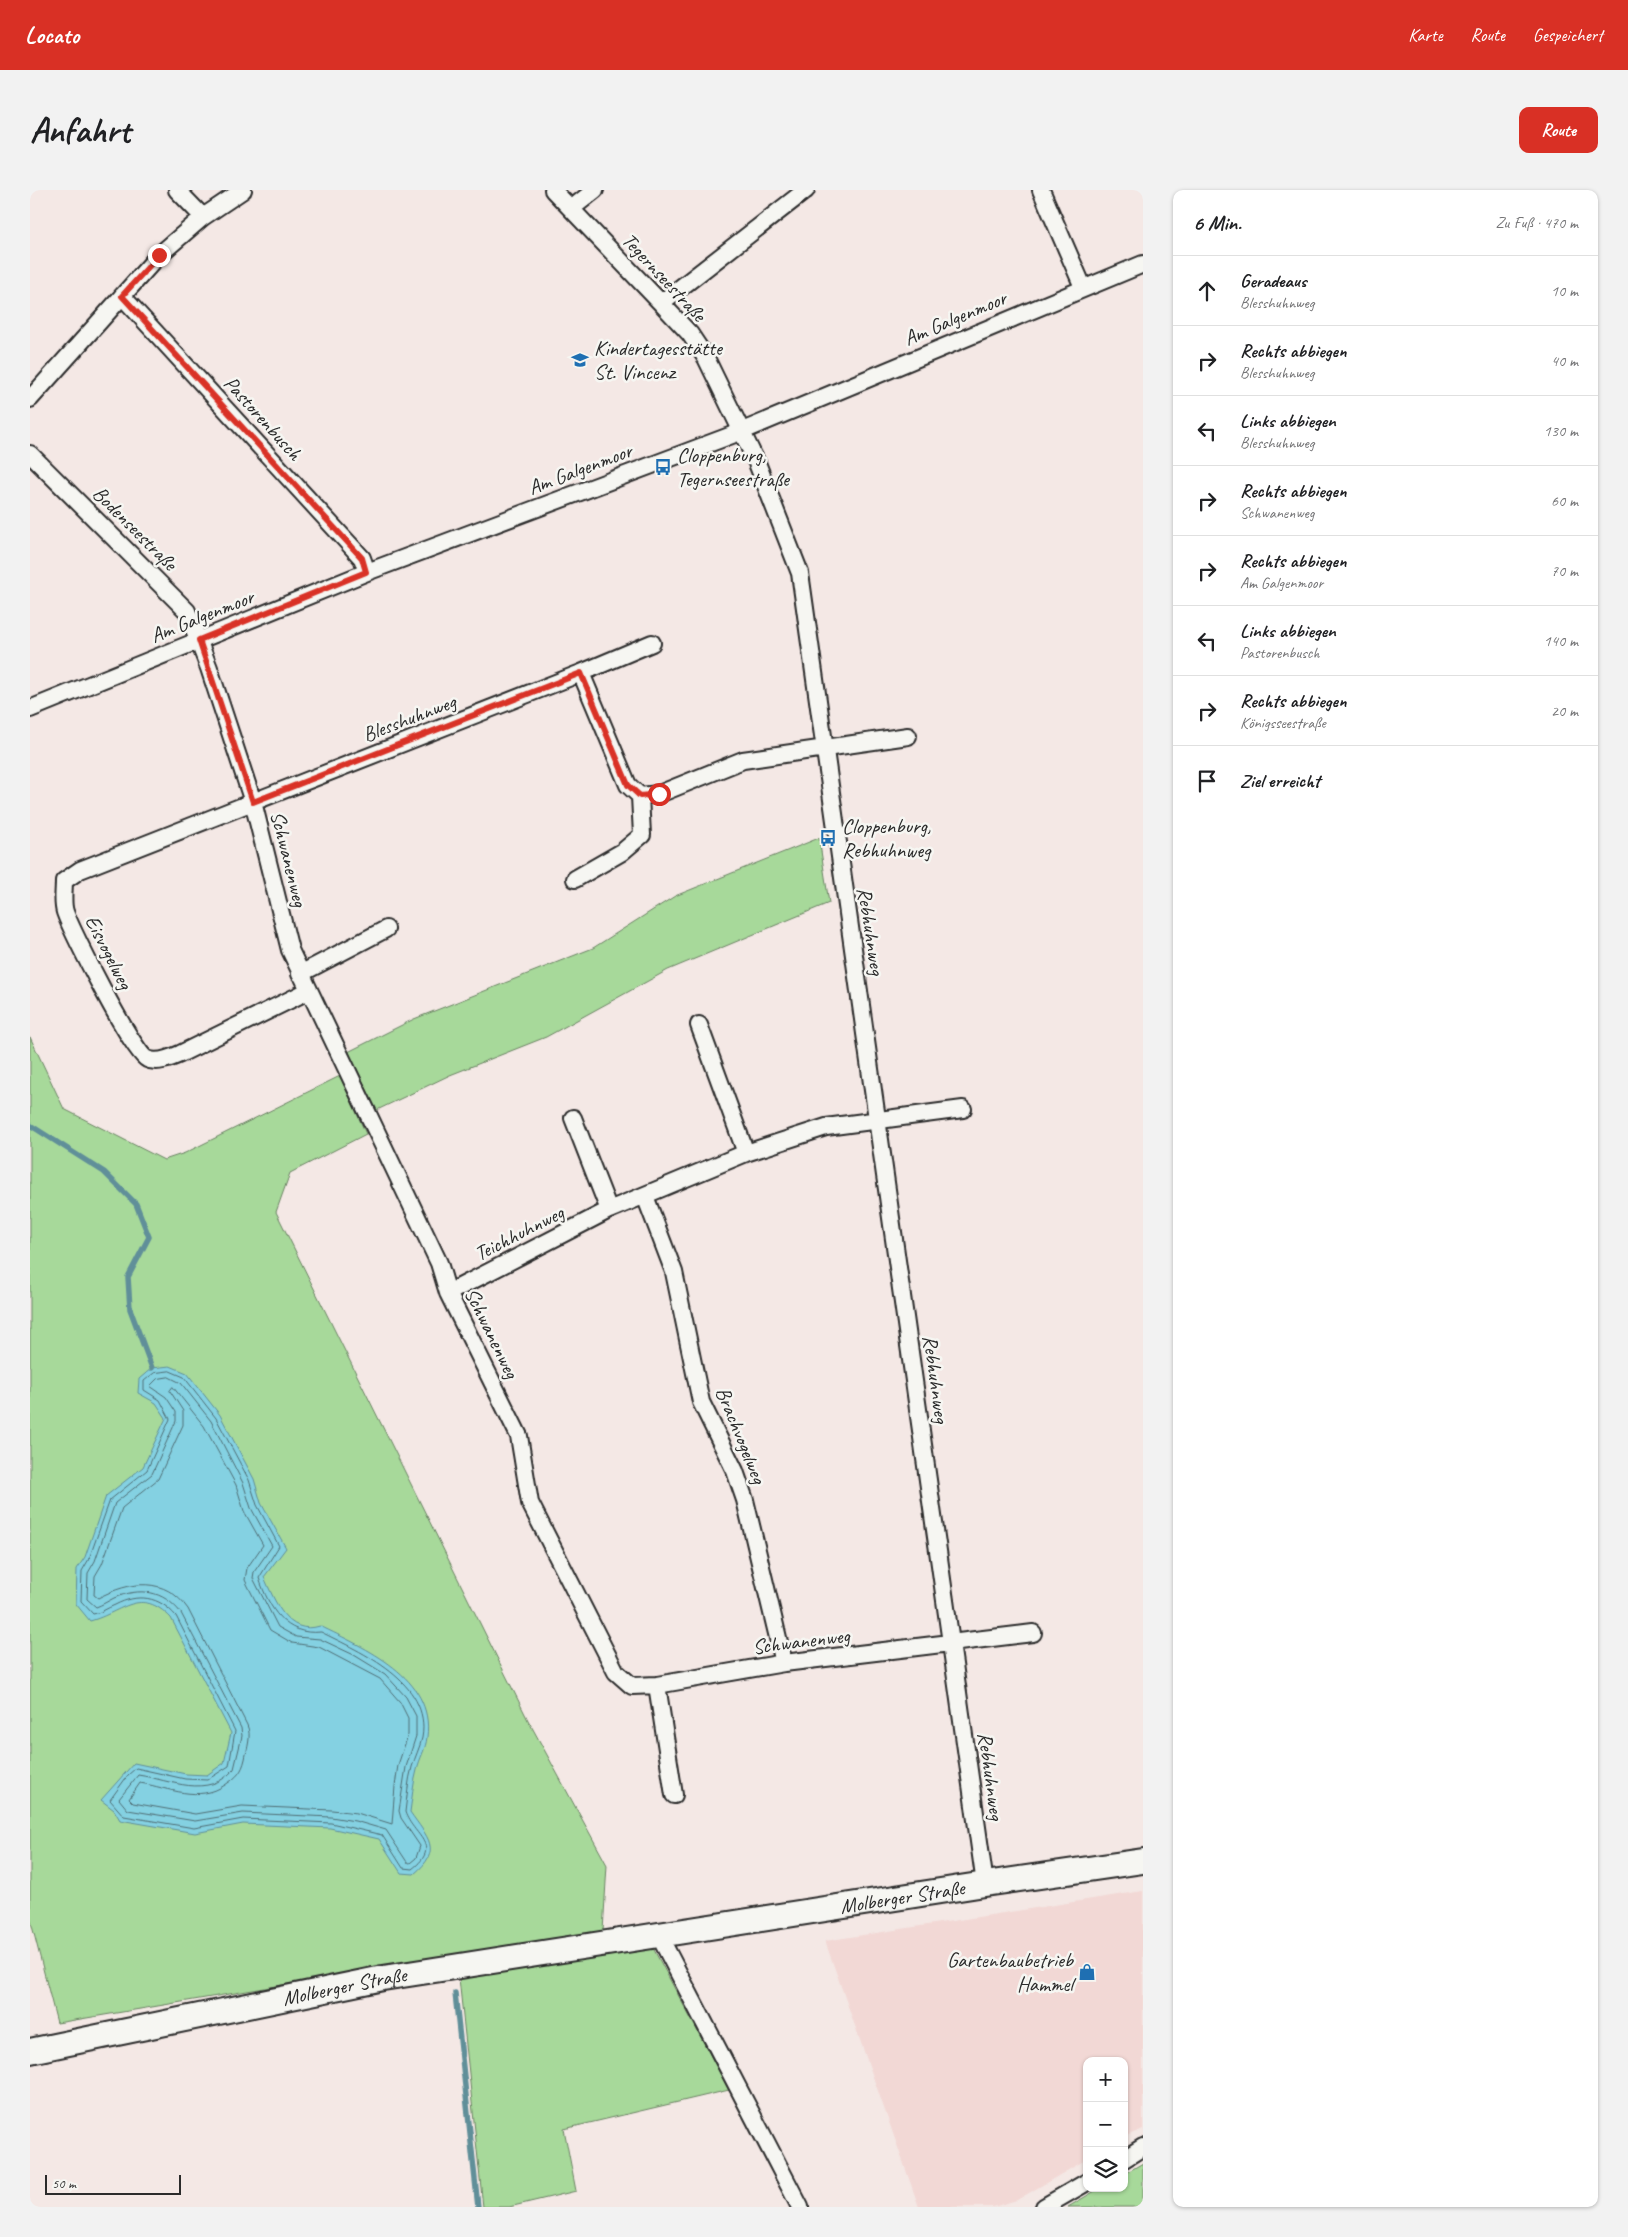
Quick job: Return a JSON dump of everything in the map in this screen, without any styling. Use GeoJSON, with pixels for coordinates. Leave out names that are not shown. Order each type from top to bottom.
{"type":"FeatureCollection","features":[{"type":"Feature","properties":{"kind":"main road","name":"Molberger Straße"},"geometry":{"type":"LineString","coordinates":[[30,2051],[384,1978],[985,1884],[1143,1862]]}},
{"type":"Feature","properties":{"kind":"street"},"geometry":{"type":"LineString","coordinates":[[176,190],[203,217]]}},
{"type":"Feature","properties":{"kind":"street"},"geometry":{"type":"LineString","coordinates":[[30,399],[159,255],[203,217],[243,190]]}},
{"type":"Feature","properties":{"kind":"street","name":"Tegernseestraße"},"geometry":{"type":"LineString","coordinates":[[553,190],[690,334],[706,358],[740,432]]}},
{"type":"Feature","properties":{"kind":"street"},"geometry":{"type":"LineString","coordinates":[[570,208],[595,190]]}},
{"type":"Feature","properties":{"kind":"street"},"geometry":{"type":"LineString","coordinates":[[661,302],[806,190]]}},
{"type":"Feature","properties":{"kind":"street"},"geometry":{"type":"LineString","coordinates":[[1042,190],[1083,287]]}},
{"type":"Feature","properties":{"kind":"street","name":"Am Galgenmoor"},"geometry":{"type":"LineString","coordinates":[[30,709],[366,572],[740,432],[1083,287],[1143,264]]}},
{"type":"Feature","properties":{"kind":"street","name":"Pastorenbusch"},"geometry":{"type":"LineString","coordinates":[[122,296],[362,558],[366,572]]}},
{"type":"Feature","properties":{"kind":"street","name":"Rebhuhnweg"},"geometry":{"type":"LineString","coordinates":[[740,432],[758,463],[800,573],[985,1884]]}},
{"type":"Feature","properties":{"kind":"street","name":"Bodenseestraße"},"geometry":{"type":"LineString","coordinates":[[30,454],[187,610],[199,640]]}},
{"type":"Feature","properties":{"kind":"street","name":"Schwanenweg"},"geometry":{"type":"LineString","coordinates":[[199,640],[253,802],[290,950],[439,1263],[448,1293],[519,1436],[530,1503],[616,1672],[632,1686],[656,1685],[784,1663],[952,1644]]}},
{"type":"Feature","properties":{"kind":"street","name":"Blesshuhnweg"},"geometry":{"type":"LineString","coordinates":[[253,802],[581,673],[652,643]]}},
{"type":"Feature","properties":{"kind":"street"},"geometry":{"type":"LineString","coordinates":[[576,879],[622,852],[642,836],[640,796],[628,785],[581,673]]}},
{"type":"Feature","properties":{"kind":"street"},"geometry":{"type":"LineString","coordinates":[[640,796],[659,794],[744,760],[908,736]]}},
{"type":"Feature","properties":{"kind":"street","name":"Eisvogelweg"},"geometry":{"type":"LineString","coordinates":[[253,802],[80,870],[64,881],[64,910],[117,1015],[138,1052],[147,1060],[164,1060],[180,1054],[308,991]]}},
{"type":"Feature","properties":{"kind":"street"},"geometry":{"type":"LineString","coordinates":[[300,974],[386,929]]}},
{"type":"Feature","properties":{"kind":"street"},"geometry":{"type":"LineString","coordinates":[[699,1025],[746,1153]]}},
{"type":"Feature","properties":{"kind":"street"},"geometry":{"type":"LineString","coordinates":[[878,1119],[963,1109]]}},
{"type":"Feature","properties":{"kind":"street"},"geometry":{"type":"LineString","coordinates":[[573,1118],[609,1210]]}},
{"type":"Feature","properties":{"kind":"street","name":"Teichhuhnweg"},"geometry":{"type":"LineString","coordinates":[[448,1293],[609,1210],[746,1153],[826,1127],[878,1119]]}},
{"type":"Feature","properties":{"kind":"street","name":"Brachvogelweg"},"geometry":{"type":"LineString","coordinates":[[645,1196],[674,1272],[701,1402],[735,1471],[745,1500],[784,1663]]}},
{"type":"Feature","properties":{"kind":"street"},"geometry":{"type":"LineString","coordinates":[[952,1644],[1033,1633]]}},
{"type":"Feature","properties":{"kind":"street"},"geometry":{"type":"LineString","coordinates":[[656,1685],[674,1795]]}},
{"type":"Feature","properties":{"kind":"street"},"geometry":{"type":"LineString","coordinates":[[662,1935],[664,1945],[800,2207]]}},
{"type":"Feature","properties":{"kind":"street"},"geometry":{"type":"LineString","coordinates":[[1128,2157],[1143,2148]]}},
{"type":"Feature","properties":{"kind":"street"},"geometry":{"type":"LineString","coordinates":[[1044,2207],[1083,2184]]}},
{"type":"Feature","properties":{"kind":"shaded area"},"geometry":{"type":"Polygon","coordinates":[[[1143,1891],[1143,2129],[1128,2135],[1128,2057],[1083,2057],[1083,2161],[1017,2200],[993,2207],[919,2207],[825,1941],[1143,1891]]]}},
{"type":"Feature","properties":{"kind":"green space"},"geometry":{"type":"Polygon","coordinates":[[[819,838],[829,903],[668,970],[546,1037],[450,1075],[377,1110],[348,1052],[414,1019],[593,948],[675,896],[819,838]]]}},
{"type":"Feature","properties":{"kind":"green space"},"geometry":{"type":"Polygon","coordinates":[[[30,1037],[64,1109],[164,1160],[185,1153],[340,1076],[366,1134],[290,1173],[276,1212],[528,1720],[607,1865],[603,1931],[57,2023],[30,1918],[30,1037]]]}},
{"type":"Feature","properties":{"kind":"green space"},"geometry":{"type":"Polygon","coordinates":[[[653,1948],[729,2090],[564,2129],[576,2191],[509,2207],[483,2207],[459,1978],[653,1948]]]}},
{"type":"Feature","properties":{"kind":"green space"},"geometry":{"type":"Polygon","coordinates":[[[1143,2163],[1143,2207],[1068,2207],[1093,2192],[1128,2192],[1128,2172],[1143,2163]]]}},
{"type":"Feature","properties":{"kind":"water"},"geometry":{"type":"Polygon","coordinates":[[[170,1366],[187,1373],[220,1415],[254,1479],[261,1503],[286,1548],[264,1577],[284,1614],[299,1626],[309,1628],[320,1626],[376,1655],[409,1681],[420,1697],[427,1716],[427,1737],[416,1775],[410,1812],[427,1837],[430,1851],[423,1866],[414,1874],[401,1873],[379,1839],[330,1828],[243,1824],[195,1833],[120,1820],[114,1810],[101,1800],[134,1763],[186,1774],[207,1775],[224,1763],[231,1733],[171,1618],[150,1604],[140,1603],[131,1604],[90,1621],[76,1604],[77,1569],[85,1557],[106,1496],[143,1467],[166,1418],[156,1403],[138,1393],[139,1379],[152,1368],[170,1366]]]}},
{"type":"Feature","properties":{"kind":"waterway"},"geometry":{"type":"LineString","coordinates":[[30,1125],[104,1172],[136,1204],[149,1237],[128,1277],[130,1309],[152,1368]]}},
{"type":"Feature","properties":{"kind":"waterway"},"geometry":{"type":"LineString","coordinates":[[455,1993],[478,2207]]}},
{"type":"Feature","properties":{"kind":"place","name":"Kindertagesstätte St. Vincenz"},"geometry":{"type":"Point","coordinates":[580,360]}},
{"type":"Feature","properties":{"kind":"place","name":"Cloppenburg, Tegernseestraße"},"geometry":{"type":"Point","coordinates":[663,467]}},
{"type":"Feature","properties":{"kind":"place","name":"Cloppenburg, Rebhuhnweg"},"geometry":{"type":"Point","coordinates":[828,838]}},
{"type":"Feature","properties":{"kind":"place","name":"Gartenbaubetrieb Hammel"},"geometry":{"type":"Point","coordinates":[1087,1972]}},
{"type":"Feature","properties":{"kind":"route"},"geometry":{"type":"LineString","coordinates":[[159,255],[122,296],[362,558],[366,572],[199,640],[253,802],[581,673],[628,785],[640,796],[659,794]]}}]}
